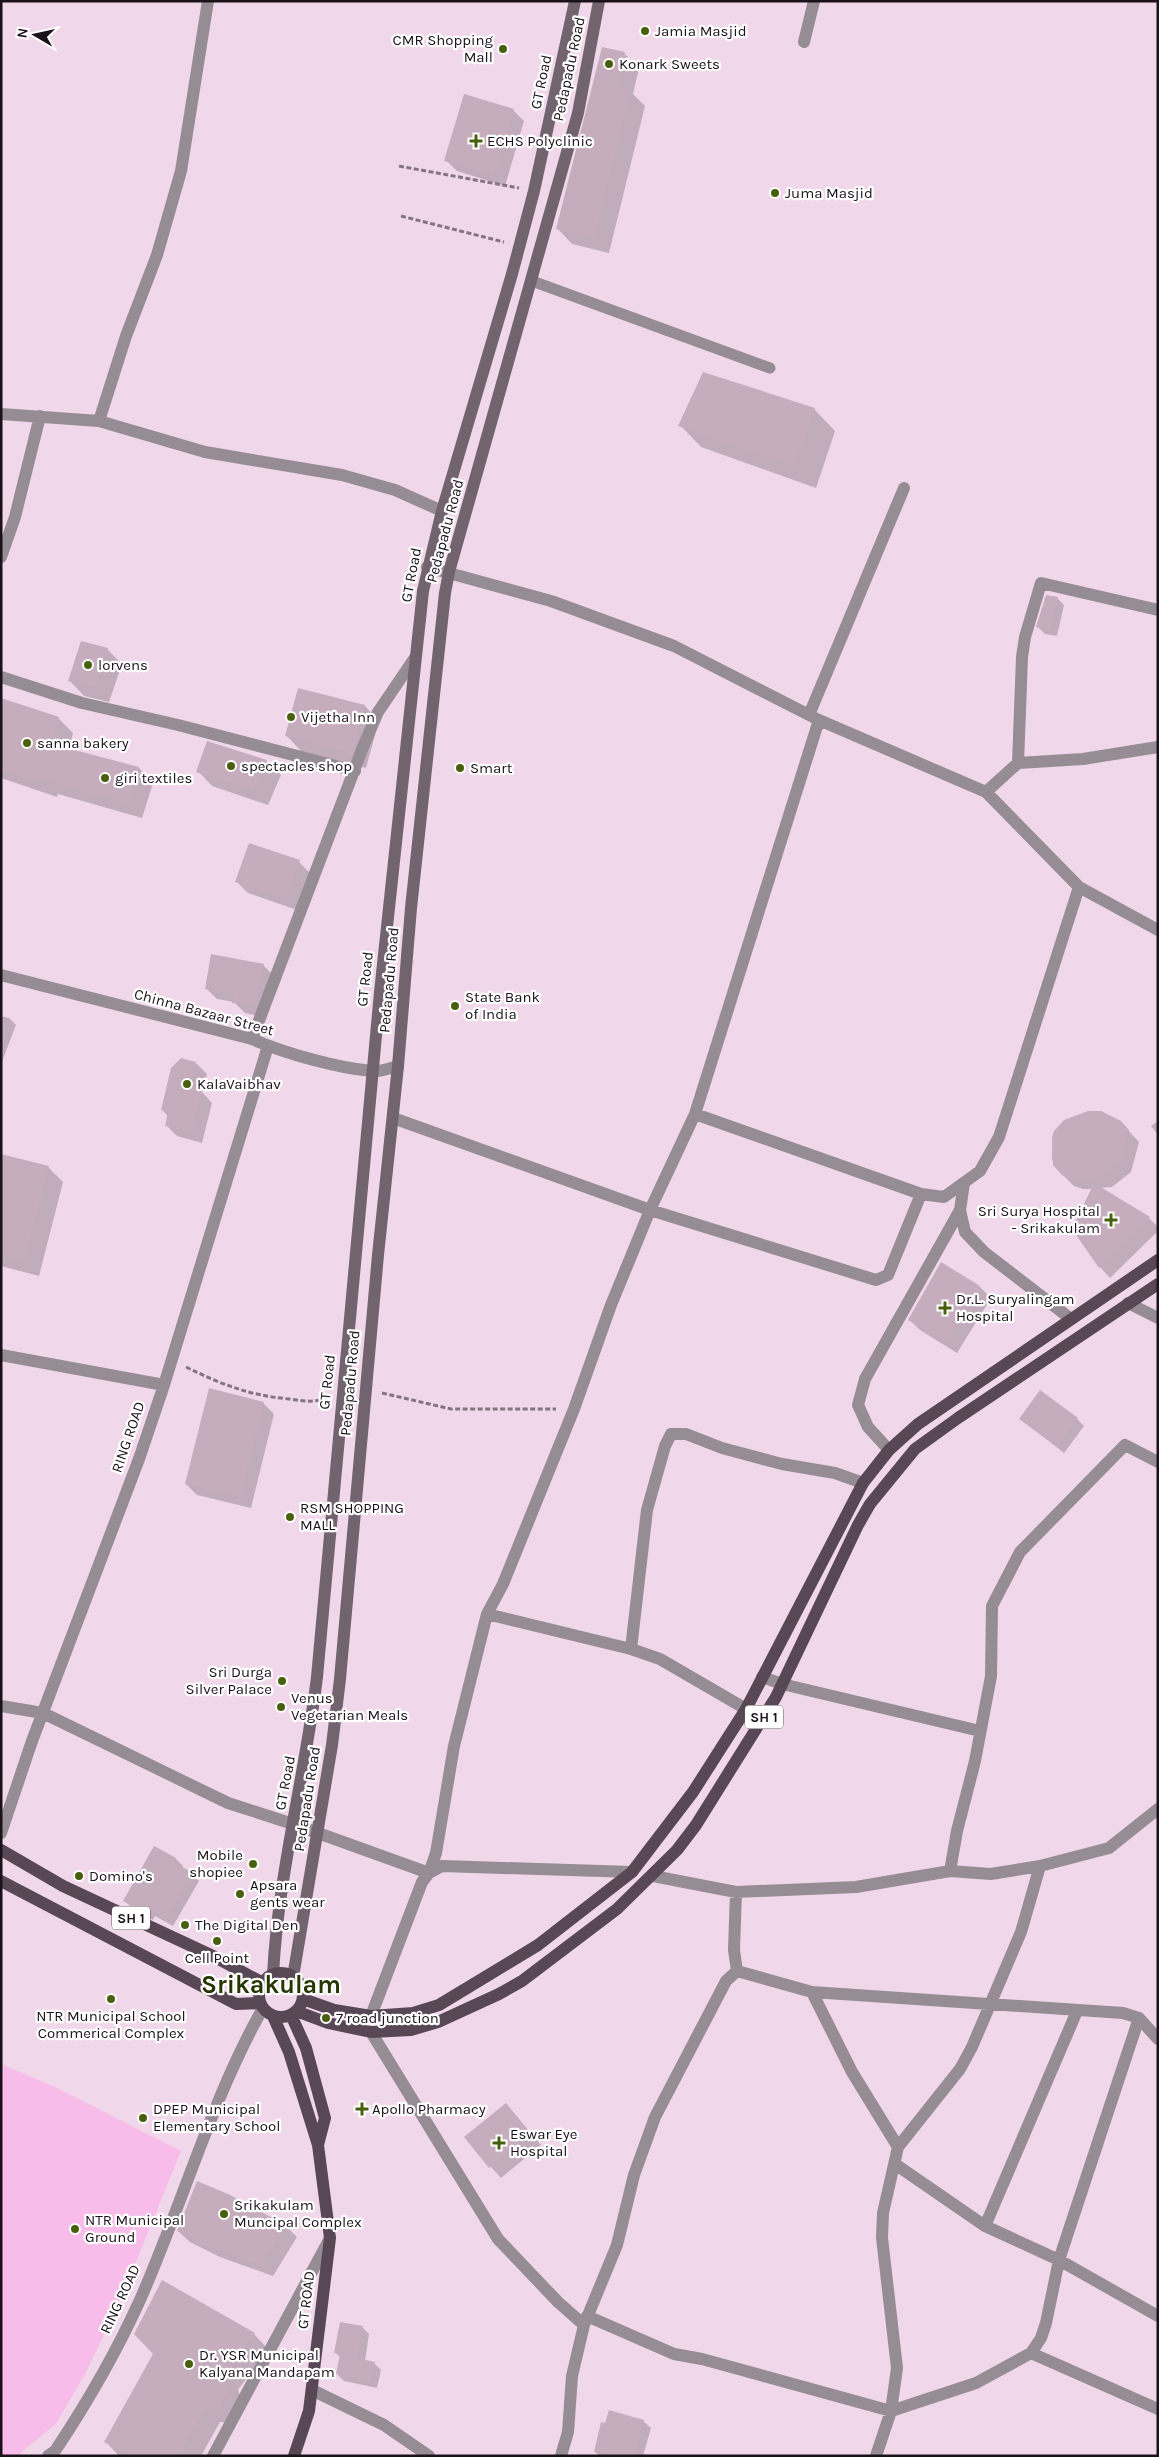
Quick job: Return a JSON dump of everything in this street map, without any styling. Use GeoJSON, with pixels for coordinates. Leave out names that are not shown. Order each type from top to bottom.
{"type":"FeatureCollection","features":[{"type":"Feature","properties":{"kind":"main road","name":"GT Road"},"geometry":{"type":"LineString","coordinates":[[268,1979],[275,1927],[309,1743],[317,1677],[380,992],[405,768],[414,659],[427,567],[534,190],[575,1]]}},
{"type":"Feature","properties":{"kind":"main road","name":"Pedapadu Road"},"geometry":{"type":"LineString","coordinates":[[293,1977],[318,1833],[340,1679],[398,1066],[411,908],[449,572],[578,112],[599,1]]}},
{"type":"Feature","properties":{"kind":"main road","name":"SH 1"},"geometry":{"type":"LineString","coordinates":[[303,1999],[334,2010],[371,2016],[413,2013],[439,2005],[538,1945],[632,1872],[694,1792],[746,1709],[863,1483],[889,1450],[918,1424],[1158,1260]]}},
{"type":"Feature","properties":{"kind":"main road","name":"SH 1"},"geometry":{"type":"LineString","coordinates":[[273,2016],[282,2018],[293,2013],[371,2032],[393,2033],[420,2028],[438,2022],[499,1994],[522,1981],[617,1908],[653,1876],[677,1850],[696,1825],[776,1697],[870,1504],[916,1449],[958,1418],[1158,1284]]}},
{"type":"Feature","properties":{"kind":"main road","name":"SH 1"},"geometry":{"type":"LineString","coordinates":[[1,1850],[64,1886],[213,1956],[268,1979],[280,1973],[293,1977]]}},
{"type":"Feature","properties":{"kind":"main road","name":"SH 1"},"geometry":{"type":"LineString","coordinates":[[1,1881],[236,2004],[261,2005]]}},
{"type":"Feature","properties":{"kind":"main road"},"geometry":{"type":"LineString","coordinates":[[293,1977],[303,1990],[303,1999],[293,2013]]}},
{"type":"Feature","properties":{"kind":"main road"},"geometry":{"type":"LineString","coordinates":[[268,1979],[260,1990],[261,2005],[273,2016]]}},
{"type":"Feature","properties":{"kind":"main road","name":"GT ROAD"},"geometry":{"type":"LineString","coordinates":[[293,2013],[306,2048],[325,2118],[318,2145]]}},
{"type":"Feature","properties":{"kind":"main road","name":"GT ROAD"},"geometry":{"type":"LineString","coordinates":[[273,2016],[289,2052],[318,2145],[330,2238],[309,2411],[294,2456]]}},
{"type":"Feature","properties":{"kind":"street"},"geometry":{"type":"LineString","coordinates":[[99,421],[126,336],[157,255],[181,171],[208,1]]}},
{"type":"Feature","properties":{"kind":"street"},"geometry":{"type":"LineString","coordinates":[[804,42],[814,1]]}},
{"type":"Feature","properties":{"kind":"street"},"geometry":{"type":"LineString","coordinates":[[1,414],[99,421],[205,452],[342,475],[396,490],[442,511]]}},
{"type":"Feature","properties":{"kind":"street"},"geometry":{"type":"LineString","coordinates":[[1,557],[15,517],[40,416]]}},
{"type":"Feature","properties":{"kind":"street"},"geometry":{"type":"LineString","coordinates":[[371,2016],[422,1882],[429,1873],[436,1853],[454,1746],[487,1614],[503,1584],[574,1410],[611,1306],[650,1210],[695,1114],[814,717],[904,488]]}},
{"type":"Feature","properties":{"kind":"street"},"geometry":{"type":"LineString","coordinates":[[427,567],[551,600],[674,646],[814,717],[986,792],[1079,887],[1158,930]]}},
{"type":"Feature","properties":{"kind":"street"},"geometry":{"type":"LineString","coordinates":[[1018,763],[1018,707],[1022,657],[1025,637],[1040,582],[1158,610]]}},
{"type":"Feature","properties":{"kind":"street"},"geometry":{"type":"LineString","coordinates":[[252,1039],[378,712],[414,659]]}},
{"type":"Feature","properties":{"kind":"street"},"geometry":{"type":"LineString","coordinates":[[1,677],[82,703],[178,725],[355,771]]}},
{"type":"Feature","properties":{"kind":"street"},"geometry":{"type":"LineString","coordinates":[[986,792],[1018,763],[1083,759],[1158,747]]}},
{"type":"Feature","properties":{"kind":"street"},"geometry":{"type":"LineString","coordinates":[[695,1114],[921,1194],[944,1197],[980,1171],[999,1137],[1079,887]]}},
{"type":"Feature","properties":{"kind":"street","name":"Chinna Bazaar Street"},"geometry":{"type":"LineString","coordinates":[[1,975],[252,1039],[268,1046],[327,1062],[374,1072],[398,1066]]}},
{"type":"Feature","properties":{"kind":"street","name":"RING ROAD"},"geometry":{"type":"LineString","coordinates":[[1,1833],[43,1713],[139,1459],[164,1386],[268,1046]]}},
{"type":"Feature","properties":{"kind":"street"},"geometry":{"type":"LineString","coordinates":[[393,1118],[650,1210],[876,1280],[888,1275],[921,1194]]}},
{"type":"Feature","properties":{"kind":"street"},"geometry":{"type":"LineString","coordinates":[[889,1450],[868,1427],[858,1405],[865,1379],[960,1210],[964,1184]]}},
{"type":"Feature","properties":{"kind":"street"},"geometry":{"type":"LineString","coordinates":[[960,1210],[966,1232],[984,1252],[1071,1319]]}},
{"type":"Feature","properties":{"kind":"street"},"geometry":{"type":"LineString","coordinates":[[1128,1303],[1158,1318]]}},
{"type":"Feature","properties":{"kind":"street"},"geometry":{"type":"LineString","coordinates":[[1,1355],[164,1386]]}},
{"type":"Feature","properties":{"kind":"street"},"geometry":{"type":"LineString","coordinates":[[631,1649],[647,1510],[665,1446],[671,1434],[686,1434],[722,1448],[782,1464],[835,1473],[863,1483]]}},
{"type":"Feature","properties":{"kind":"street"},"geometry":{"type":"LineString","coordinates":[[950,1871],[957,1831],[975,1761],[991,1676],[992,1606],[1020,1552],[1125,1445],[1158,1462]]}},
{"type":"Feature","properties":{"kind":"street"},"geometry":{"type":"LineString","coordinates":[[487,1614],[631,1649],[660,1659],[746,1709]]}},
{"type":"Feature","properties":{"kind":"street"},"geometry":{"type":"LineString","coordinates":[[762,1677],[782,1684],[980,1730]]}},
{"type":"Feature","properties":{"kind":"street"},"geometry":{"type":"LineString","coordinates":[[1,1706],[43,1713],[228,1803],[293,1824],[429,1873],[442,1866],[632,1872]]}},
{"type":"Feature","properties":{"kind":"street"},"geometry":{"type":"LineString","coordinates":[[653,1876],[736,1892],[856,1887],[950,1871],[992,1874],[1040,1866],[1108,1848],[1158,1809]]}},
{"type":"Feature","properties":{"kind":"street"},"geometry":{"type":"LineString","coordinates":[[876,2456],[891,2412],[897,2368],[882,2238],[883,2213],[898,2147],[960,2069],[972,2047],[1021,1932],[1040,1866]]}},
{"type":"Feature","properties":{"kind":"street"},"geometry":{"type":"LineString","coordinates":[[736,1892],[734,1950],[736,1971]]}},
{"type":"Feature","properties":{"kind":"street"},"geometry":{"type":"LineString","coordinates":[[736,1971],[812,1992],[1124,2013],[1139,2018],[1158,2039]]}},
{"type":"Feature","properties":{"kind":"street"},"geometry":{"type":"LineString","coordinates":[[561,2456],[568,2432],[572,2376],[585,2320],[617,2244],[634,2175],[654,2117],[726,1981],[736,1971]]}},
{"type":"Feature","properties":{"kind":"street"},"geometry":{"type":"LineString","coordinates":[[812,1992],[852,2072],[898,2147]]}},
{"type":"Feature","properties":{"kind":"street","name":"RING ROAD"},"geometry":{"type":"LineString","coordinates":[[48,2456],[54,2451],[92,2396],[140,2300],[230,2073],[261,2005]]}},
{"type":"Feature","properties":{"kind":"street"},"geometry":{"type":"LineString","coordinates":[[985,2226],[1077,2011]]}},
{"type":"Feature","properties":{"kind":"street"},"geometry":{"type":"LineString","coordinates":[[371,2032],[498,2239],[558,2302],[585,2320],[674,2354],[702,2359],[891,2412],[976,2383],[1031,2353],[1041,2338],[1059,2260],[1139,2018]]}},
{"type":"Feature","properties":{"kind":"street"},"geometry":{"type":"LineString","coordinates":[[895,2164],[985,2226],[1059,2260],[1158,2316]]}},
{"type":"Feature","properties":{"kind":"street"},"geometry":{"type":"LineString","coordinates":[[213,2456],[330,2238]]}},
{"type":"Feature","properties":{"kind":"street"},"geometry":{"type":"LineString","coordinates":[[1031,2353],[1158,2409]]}},
{"type":"Feature","properties":{"kind":"street"},"geometry":{"type":"LineString","coordinates":[[312,2390],[384,2425],[429,2456]]}},
{"type":"Feature","properties":{"kind":"lane"},"geometry":{"type":"LineString","coordinates":[[532,281],[770,368]]}},
{"type":"Feature","properties":{"kind":"path"},"geometry":{"type":"LineString","coordinates":[[399,166],[534,190]]}},
{"type":"Feature","properties":{"kind":"path"},"geometry":{"type":"LineString","coordinates":[[400,216],[519,246]]}},
{"type":"Feature","properties":{"kind":"path"},"geometry":{"type":"LineString","coordinates":[[172,1360],[222,1385],[256,1396],[317,1402],[342,1391]]}},
{"type":"Feature","properties":{"kind":"path"},"geometry":{"type":"LineString","coordinates":[[366,1390],[451,1409],[574,1410]]}},
{"type":"Feature","properties":{"kind":"shaded area","name":"NTR Municipal Ground"},"geometry":{"type":"Polygon","coordinates":[[[1,2064],[55,2087],[181,2151],[118,2306],[85,2374],[56,2424],[18,2455],[1,2456],[1,2064]]]}},
{"type":"Feature","properties":{"kind":"building"},"geometry":{"type":"Polygon","coordinates":[[[602,47],[625,52],[617,87],[631,90],[594,239],[556,229],[602,47]]]}},
{"type":"Feature","properties":{"kind":"building"},"geometry":{"type":"Polygon","coordinates":[[[464,94],[514,109],[494,176],[444,161],[464,94]]]}},
{"type":"Feature","properties":{"kind":"building"},"geometry":{"type":"Polygon","coordinates":[[[703,372],[815,408],[794,467],[678,426],[703,372]]]}},
{"type":"Feature","properties":{"kind":"building"},"geometry":{"type":"Polygon","coordinates":[[[1046,595],[1058,597],[1050,630],[1036,627],[1046,595]]]}},
{"type":"Feature","properties":{"kind":"building","name":"lorvens"},"geometry":{"type":"Polygon","coordinates":[[[81,641],[108,648],[95,688],[68,681],[81,641]]]}},
{"type":"Feature","properties":{"kind":"building"},"geometry":{"type":"Polygon","coordinates":[[[298,688],[365,705],[352,754],[285,736],[298,688]]]}},
{"type":"Feature","properties":{"kind":"building"},"geometry":{"type":"Polygon","coordinates":[[[1,698],[59,717],[52,744],[139,767],[128,804],[44,780],[43,783],[1,769],[1,698]]]}},
{"type":"Feature","properties":{"kind":"building","name":"spectacles shop"},"geometry":{"type":"Polygon","coordinates":[[[207,741],[267,760],[253,791],[196,772],[207,741]]]}},
{"type":"Feature","properties":{"kind":"building"},"geometry":{"type":"Polygon","coordinates":[[[249,843],[300,860],[286,900],[235,882],[249,843]]]}},
{"type":"Feature","properties":{"kind":"building"},"geometry":{"type":"Polygon","coordinates":[[[211,954],[264,964],[255,1007],[232,1003],[234,994],[205,989],[211,954]]]}},
{"type":"Feature","properties":{"kind":"building"},"geometry":{"type":"Polygon","coordinates":[[[181,1058],[196,1062],[190,1088],[202,1090],[191,1132],[165,1126],[168,1112],[161,1110],[171,1068],[181,1058]]]}},
{"type":"Feature","properties":{"kind":"building"},"geometry":{"type":"Polygon","coordinates":[[[1088,1111],[1101,1111],[1121,1121],[1129,1130],[1120,1161],[1101,1177],[1071,1179],[1062,1175],[1053,1165],[1052,1138],[1054,1131],[1064,1120],[1088,1111]]]}},
{"type":"Feature","properties":{"kind":"building"},"geometry":{"type":"Polygon","coordinates":[[[1,1154],[49,1166],[24,1262],[1,1256],[1,1154]]]}},
{"type":"Feature","properties":{"kind":"building"},"geometry":{"type":"Polygon","coordinates":[[[1094,1183],[1150,1217],[1099,1268],[1072,1229],[1094,1183]]]}},
{"type":"Feature","properties":{"kind":"building"},"geometry":{"type":"Polygon","coordinates":[[[941,1262],[980,1286],[946,1343],[908,1320],[941,1262]]]}},
{"type":"Feature","properties":{"kind":"building"},"geometry":{"type":"Polygon","coordinates":[[[209,1388],[264,1402],[240,1497],[185,1484],[209,1388]]]}},
{"type":"Feature","properties":{"kind":"building"},"geometry":{"type":"Polygon","coordinates":[[[1040,1390],[1078,1418],[1057,1447],[1019,1419],[1040,1390]]]}},
{"type":"Feature","properties":{"kind":"building"},"geometry":{"type":"Polygon","coordinates":[[[154,1846],[176,1858],[174,1862],[193,1873],[166,1920],[148,1909],[145,1913],[123,1901],[154,1846]]]}},
{"type":"Feature","properties":{"kind":"building"},"geometry":{"type":"Polygon","coordinates":[[[506,2103],[531,2134],[489,2168],[464,2137],[506,2103]]]}},
{"type":"Feature","properties":{"kind":"building","name":"Srikakulam Muncipal Complex"},"geometry":{"type":"Polygon","coordinates":[[[197,2181],[228,2194],[286,2225],[261,2266],[207,2246],[177,2231],[197,2181]]]}},
{"type":"Feature","properties":{"kind":"building","name":"Dr. YSR Municipal Kalyana Mandapam"},"geometry":{"type":"Polygon","coordinates":[[[162,2280],[255,2333],[224,2374],[229,2389],[219,2410],[206,2408],[178,2456],[129,2456],[104,2442],[153,2354],[134,2334],[162,2280]]]}},
{"type":"Feature","properties":{"kind":"building"},"geometry":{"type":"Polygon","coordinates":[[[340,2322],[363,2326],[357,2358],[375,2362],[370,2382],[336,2374],[340,2354],[334,2353],[340,2322]]]}},
{"type":"Feature","properties":{"kind":"building"},"geometry":{"type":"Polygon","coordinates":[[[609,2410],[644,2420],[634,2456],[609,2456],[594,2452],[601,2422],[605,2423],[609,2410]]]}},
{"type":"Feature","properties":{"kind":"place","name":"Jamia Masjid"},"geometry":{"type":"Point","coordinates":[645,31]}},
{"type":"Feature","properties":{"kind":"place","name":"CMR Shopping Mall"},"geometry":{"type":"Point","coordinates":[503,49]}},
{"type":"Feature","properties":{"kind":"place","name":"Konark Sweets"},"geometry":{"type":"Point","coordinates":[609,64]}},
{"type":"Feature","properties":{"kind":"place","name":"ECHS Polyclinic"},"geometry":{"type":"Point","coordinates":[476,141]}},
{"type":"Feature","properties":{"kind":"place","name":"Juma Masjid"},"geometry":{"type":"Point","coordinates":[775,193]}},
{"type":"Feature","properties":{"kind":"place","name":"lorvens"},"geometry":{"type":"Point","coordinates":[88,665]}},
{"type":"Feature","properties":{"kind":"place","name":"Vijetha Inn"},"geometry":{"type":"Point","coordinates":[291,717]}},
{"type":"Feature","properties":{"kind":"place","name":"sanna bakery"},"geometry":{"type":"Point","coordinates":[27,743]}},
{"type":"Feature","properties":{"kind":"place","name":"spectacles shop"},"geometry":{"type":"Point","coordinates":[231,766]}},
{"type":"Feature","properties":{"kind":"place","name":"Smart"},"geometry":{"type":"Point","coordinates":[460,768]}},
{"type":"Feature","properties":{"kind":"place","name":"giri textiles"},"geometry":{"type":"Point","coordinates":[105,778]}},
{"type":"Feature","properties":{"kind":"place","name":"State Bank of India"},"geometry":{"type":"Point","coordinates":[455,1006]}},
{"type":"Feature","properties":{"kind":"place","name":"KalaVaibhav"},"geometry":{"type":"Point","coordinates":[187,1084]}},
{"type":"Feature","properties":{"kind":"place","name":"Sri Surya Hospital - Srikakulam"},"geometry":{"type":"Point","coordinates":[1111,1220]}},
{"type":"Feature","properties":{"kind":"place","name":"Dr.L. Suryalingam Hospital"},"geometry":{"type":"Point","coordinates":[945,1308]}},
{"type":"Feature","properties":{"kind":"place","name":"RSM SHOPPING MALL"},"geometry":{"type":"Point","coordinates":[290,1517]}},
{"type":"Feature","properties":{"kind":"place","name":"Sri Durga Silver Palace"},"geometry":{"type":"Point","coordinates":[282,1681]}},
{"type":"Feature","properties":{"kind":"place","name":"Venus Vegetarian Meals"},"geometry":{"type":"Point","coordinates":[281,1707]}},
{"type":"Feature","properties":{"kind":"place","name":"Mobile shopiee"},"geometry":{"type":"Point","coordinates":[253,1864]}},
{"type":"Feature","properties":{"kind":"place","name":"Domino's"},"geometry":{"type":"Point","coordinates":[79,1876]}},
{"type":"Feature","properties":{"kind":"place","name":"Apsara gents wear"},"geometry":{"type":"Point","coordinates":[240,1894]}},
{"type":"Feature","properties":{"kind":"place","name":"The Digital Den"},"geometry":{"type":"Point","coordinates":[185,1925]}},
{"type":"Feature","properties":{"kind":"place","name":"Cell Point"},"geometry":{"type":"Point","coordinates":[217,1941]}},
{"type":"Feature","properties":{"kind":"place","name":"NTR Municipal School Commerical Complex"},"geometry":{"type":"Point","coordinates":[111,1999]}},
{"type":"Feature","properties":{"kind":"place","name":"7 road junction"},"geometry":{"type":"Point","coordinates":[326,2018]}},
{"type":"Feature","properties":{"kind":"place","name":"Apollo Pharmacy"},"geometry":{"type":"Point","coordinates":[362,2109]}},
{"type":"Feature","properties":{"kind":"place","name":"DPEP Municipal Elementary School"},"geometry":{"type":"Point","coordinates":[143,2118]}},
{"type":"Feature","properties":{"kind":"place","name":"Eswar Eye Hospital"},"geometry":{"type":"Point","coordinates":[499,2143]}},
{"type":"Feature","properties":{"kind":"place","name":"Srikakulam Muncipal Complex"},"geometry":{"type":"Point","coordinates":[224,2214]}},
{"type":"Feature","properties":{"kind":"place","name":"NTR Municipal Ground"},"geometry":{"type":"Point","coordinates":[75,2229]}},
{"type":"Feature","properties":{"kind":"place","name":"Dr. YSR Municipal Kalyana Mandapam"},"geometry":{"type":"Point","coordinates":[189,2364]}},
{"type":"Feature","properties":{"kind":"district","name":"Srikakulam"},"geometry":{"type":"Point","coordinates":[271,1984]}}]}
